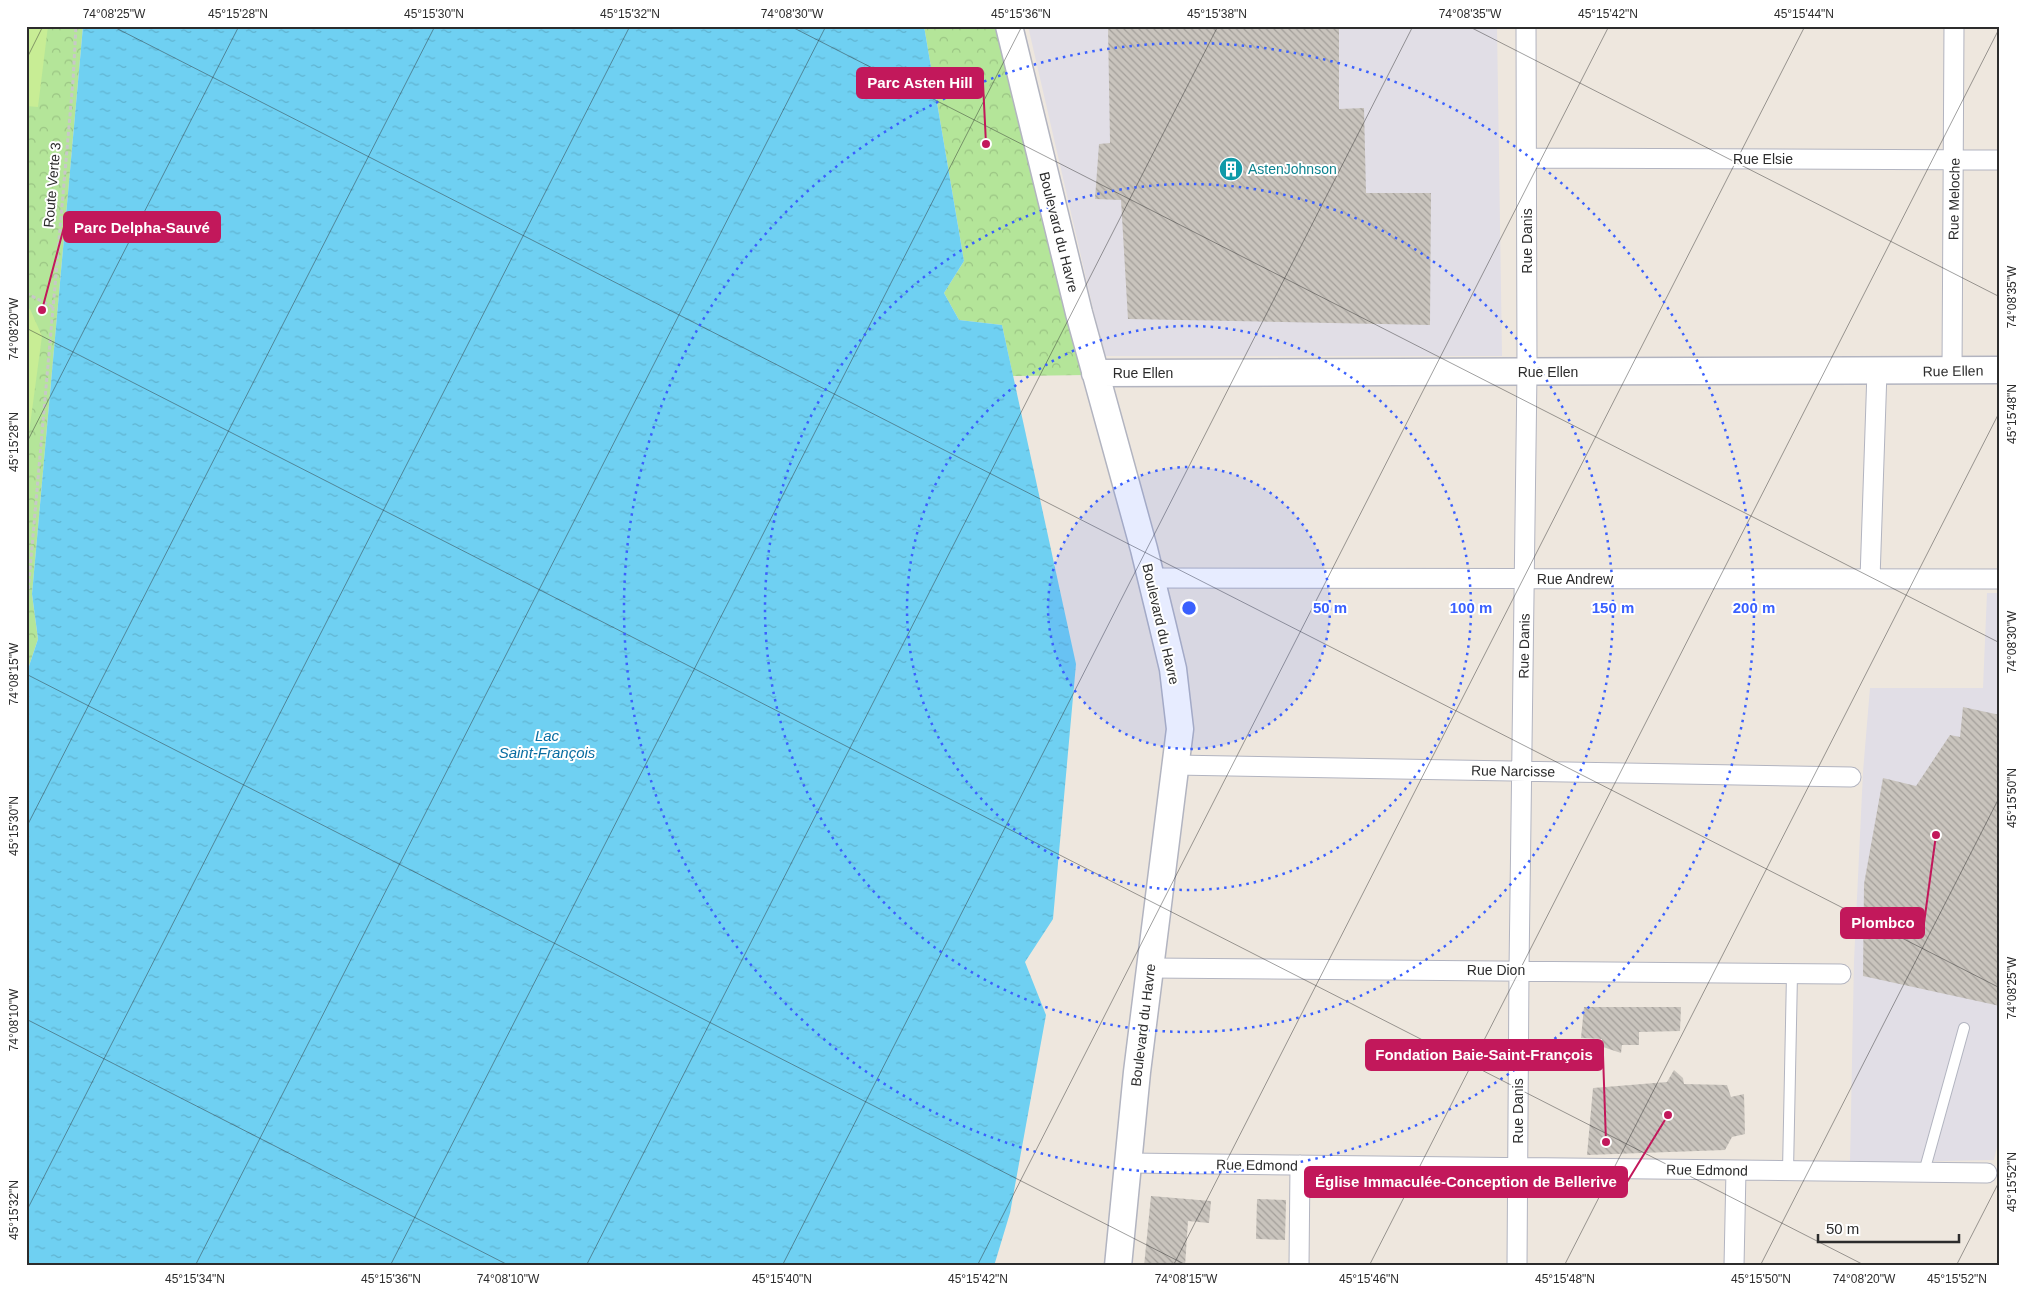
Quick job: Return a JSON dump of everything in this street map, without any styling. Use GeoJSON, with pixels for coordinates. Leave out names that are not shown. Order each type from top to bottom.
{"type":"FeatureCollection","features":[{"type":"Feature","properties":{"kind":"street","name":"Boulevard du Havre"},"geometry":{"type":"LineString","coordinates":[[1009,26],[1079,313],[1151,578],[1173,669],[1180,729],[1174,765],[1162,886],[1150,968],[1118,1266]]}},
{"type":"Feature","properties":{"kind":"street","name":"Rue Danis"},"geometry":{"type":"LineString","coordinates":[[1517,1266],[1527,372],[1526,26]]}},
{"type":"Feature","properties":{"kind":"street","name":"Rue Meloche"},"geometry":{"type":"LineString","coordinates":[[1952,371],[1955,160],[1954,26]]}},
{"type":"Feature","properties":{"kind":"street","name":"Rue Elsie"},"geometry":{"type":"LineString","coordinates":[[1526,158],[2000,160]]}},
{"type":"Feature","properties":{"kind":"street","name":"Rue Ellen"},"geometry":{"type":"LineString","coordinates":[[1095,373],[2000,370]]}},
{"type":"Feature","properties":{"kind":"street"},"geometry":{"type":"LineString","coordinates":[[1870,579],[1877,371]]}},
{"type":"Feature","properties":{"kind":"street","name":"Rue Andrew"},"geometry":{"type":"LineString","coordinates":[[1151,578],[2000,579]]}},
{"type":"Feature","properties":{"kind":"street","name":"Rue Narcisse"},"geometry":{"type":"LineString","coordinates":[[1174,765],[1851,776]]}},
{"type":"Feature","properties":{"kind":"street","name":"Rue Dion"},"geometry":{"type":"LineString","coordinates":[[1150,968],[1841,974]]}},
{"type":"Feature","properties":{"kind":"street","name":"Rue Edmond"},"geometry":{"type":"LineString","coordinates":[[1128,1163],[1986,1173]]}},
{"type":"Feature","properties":{"kind":"street"},"geometry":{"type":"LineString","coordinates":[[1299,1266],[1300,1165]]}},
{"type":"Feature","properties":{"kind":"street"},"geometry":{"type":"LineString","coordinates":[[1734,1266],[1736,1170]]}},
{"type":"Feature","properties":{"kind":"lane"},"geometry":{"type":"LineString","coordinates":[[1788,1171],[1792,974]]}},
{"type":"Feature","properties":{"kind":"lane"},"geometry":{"type":"LineString","coordinates":[[1924,1172],[1964,1028]]}},
{"type":"Feature","properties":{"kind":"path","name":"Route Verte 3"},"geometry":{"type":"LineString","coordinates":[[26,615],[76,26]]}},
{"type":"Feature","properties":{"kind":"path"},"geometry":{"type":"LineString","coordinates":[[26,293],[53,307]]}},
{"type":"Feature","properties":{"kind":"shaded area"},"geometry":{"type":"Polygon","coordinates":[[[1028,26],[1497,26],[1502,356],[1104,356],[1028,26]]]}},
{"type":"Feature","properties":{"kind":"shaded area"},"geometry":{"type":"Polygon","coordinates":[[[1987,593],[2000,593],[2000,1134],[1994,1160],[1850,1163],[1854,961],[1863,772],[1870,688],[1983,688],[1987,593]]]}},
{"type":"Feature","properties":{"kind":"green space"},"geometry":{"type":"Polygon","coordinates":[[[26,26],[83,26],[32,594],[38,639],[26,675],[26,26]]]}},
{"type":"Feature","properties":{"kind":"green space"},"geometry":{"type":"Polygon","coordinates":[[[26,26],[48,26],[38,107],[26,106],[26,26]]]}},
{"type":"Feature","properties":{"kind":"green space"},"geometry":{"type":"Polygon","coordinates":[[[924,26],[1000,26],[1087,375],[1013,376],[1002,325],[959,320],[944,293],[964,261],[924,26]]]}},
{"type":"Feature","properties":{"kind":"green space"},"geometry":{"type":"Polygon","coordinates":[[[26,306],[30,309],[42,336],[26,455],[26,306]]]}},
{"type":"Feature","properties":{"kind":"water","name":"Lac Saint-François"},"geometry":{"type":"Polygon","coordinates":[[[83,26],[924,26],[964,261],[944,293],[959,320],[1002,325],[1076,664],[1053,919],[1025,962],[1046,1015],[1010,1213],[994,1266],[26,1266],[26,675],[38,639],[32,594],[83,26]]]}},
{"type":"Feature","properties":{"kind":"building","name":"AstenJohnson"},"geometry":{"type":"Polygon","coordinates":[[[1108,26],[1339,26],[1339,109],[1364,108],[1366,193],[1431,193],[1430,325],[1128,319],[1121,200],[1095,199],[1099,144],[1110,143],[1108,26]]]}},
{"type":"Feature","properties":{"kind":"building"},"geometry":{"type":"Polygon","coordinates":[[[1963,707],[2000,715],[2000,1006],[1863,976],[1864,884],[1883,778],[1916,786],[1950,735],[1960,737],[1963,707]]]}},
{"type":"Feature","properties":{"kind":"building"},"geometry":{"type":"Polygon","coordinates":[[[1584,1007],[1681,1007],[1680,1031],[1639,1032],[1639,1045],[1622,1045],[1621,1053],[1603,1047],[1602,1039],[1581,1038],[1584,1007]]]}},
{"type":"Feature","properties":{"kind":"building"},"geometry":{"type":"Polygon","coordinates":[[[1674,1070],[1683,1078],[1684,1084],[1727,1085],[1731,1097],[1744,1094],[1745,1134],[1732,1137],[1725,1150],[1587,1155],[1593,1088],[1667,1082],[1674,1070]]]}},
{"type":"Feature","properties":{"kind":"building"},"geometry":{"type":"Polygon","coordinates":[[[1151,1196],[1211,1201],[1209,1223],[1188,1221],[1185,1266],[1144,1266],[1151,1196]]]}},
{"type":"Feature","properties":{"kind":"building"},"geometry":{"type":"Polygon","coordinates":[[[1257,1199],[1286,1200],[1285,1240],[1256,1239],[1257,1199]]]}},
{"type":"Feature","properties":{"kind":"place","name":"Parc Asten Hill"},"geometry":{"type":"Point","coordinates":[986,144]}},
{"type":"Feature","properties":{"kind":"place","name":"AstenJohnson"},"geometry":{"type":"Point","coordinates":[1231,169]}},
{"type":"Feature","properties":{"kind":"place","name":"Parc Delpha-Sauvé"},"geometry":{"type":"Point","coordinates":[42,310]}},
{"type":"Feature","properties":{"kind":"place","name":"Plombco"},"geometry":{"type":"Point","coordinates":[1936,835]}},
{"type":"Feature","properties":{"kind":"place","name":"Église Immaculée-Conception de Bellerive"},"geometry":{"type":"Point","coordinates":[1668,1115]}},
{"type":"Feature","properties":{"kind":"place","name":"Fondation Baie-Saint-François"},"geometry":{"type":"Point","coordinates":[1606,1142]}}]}
